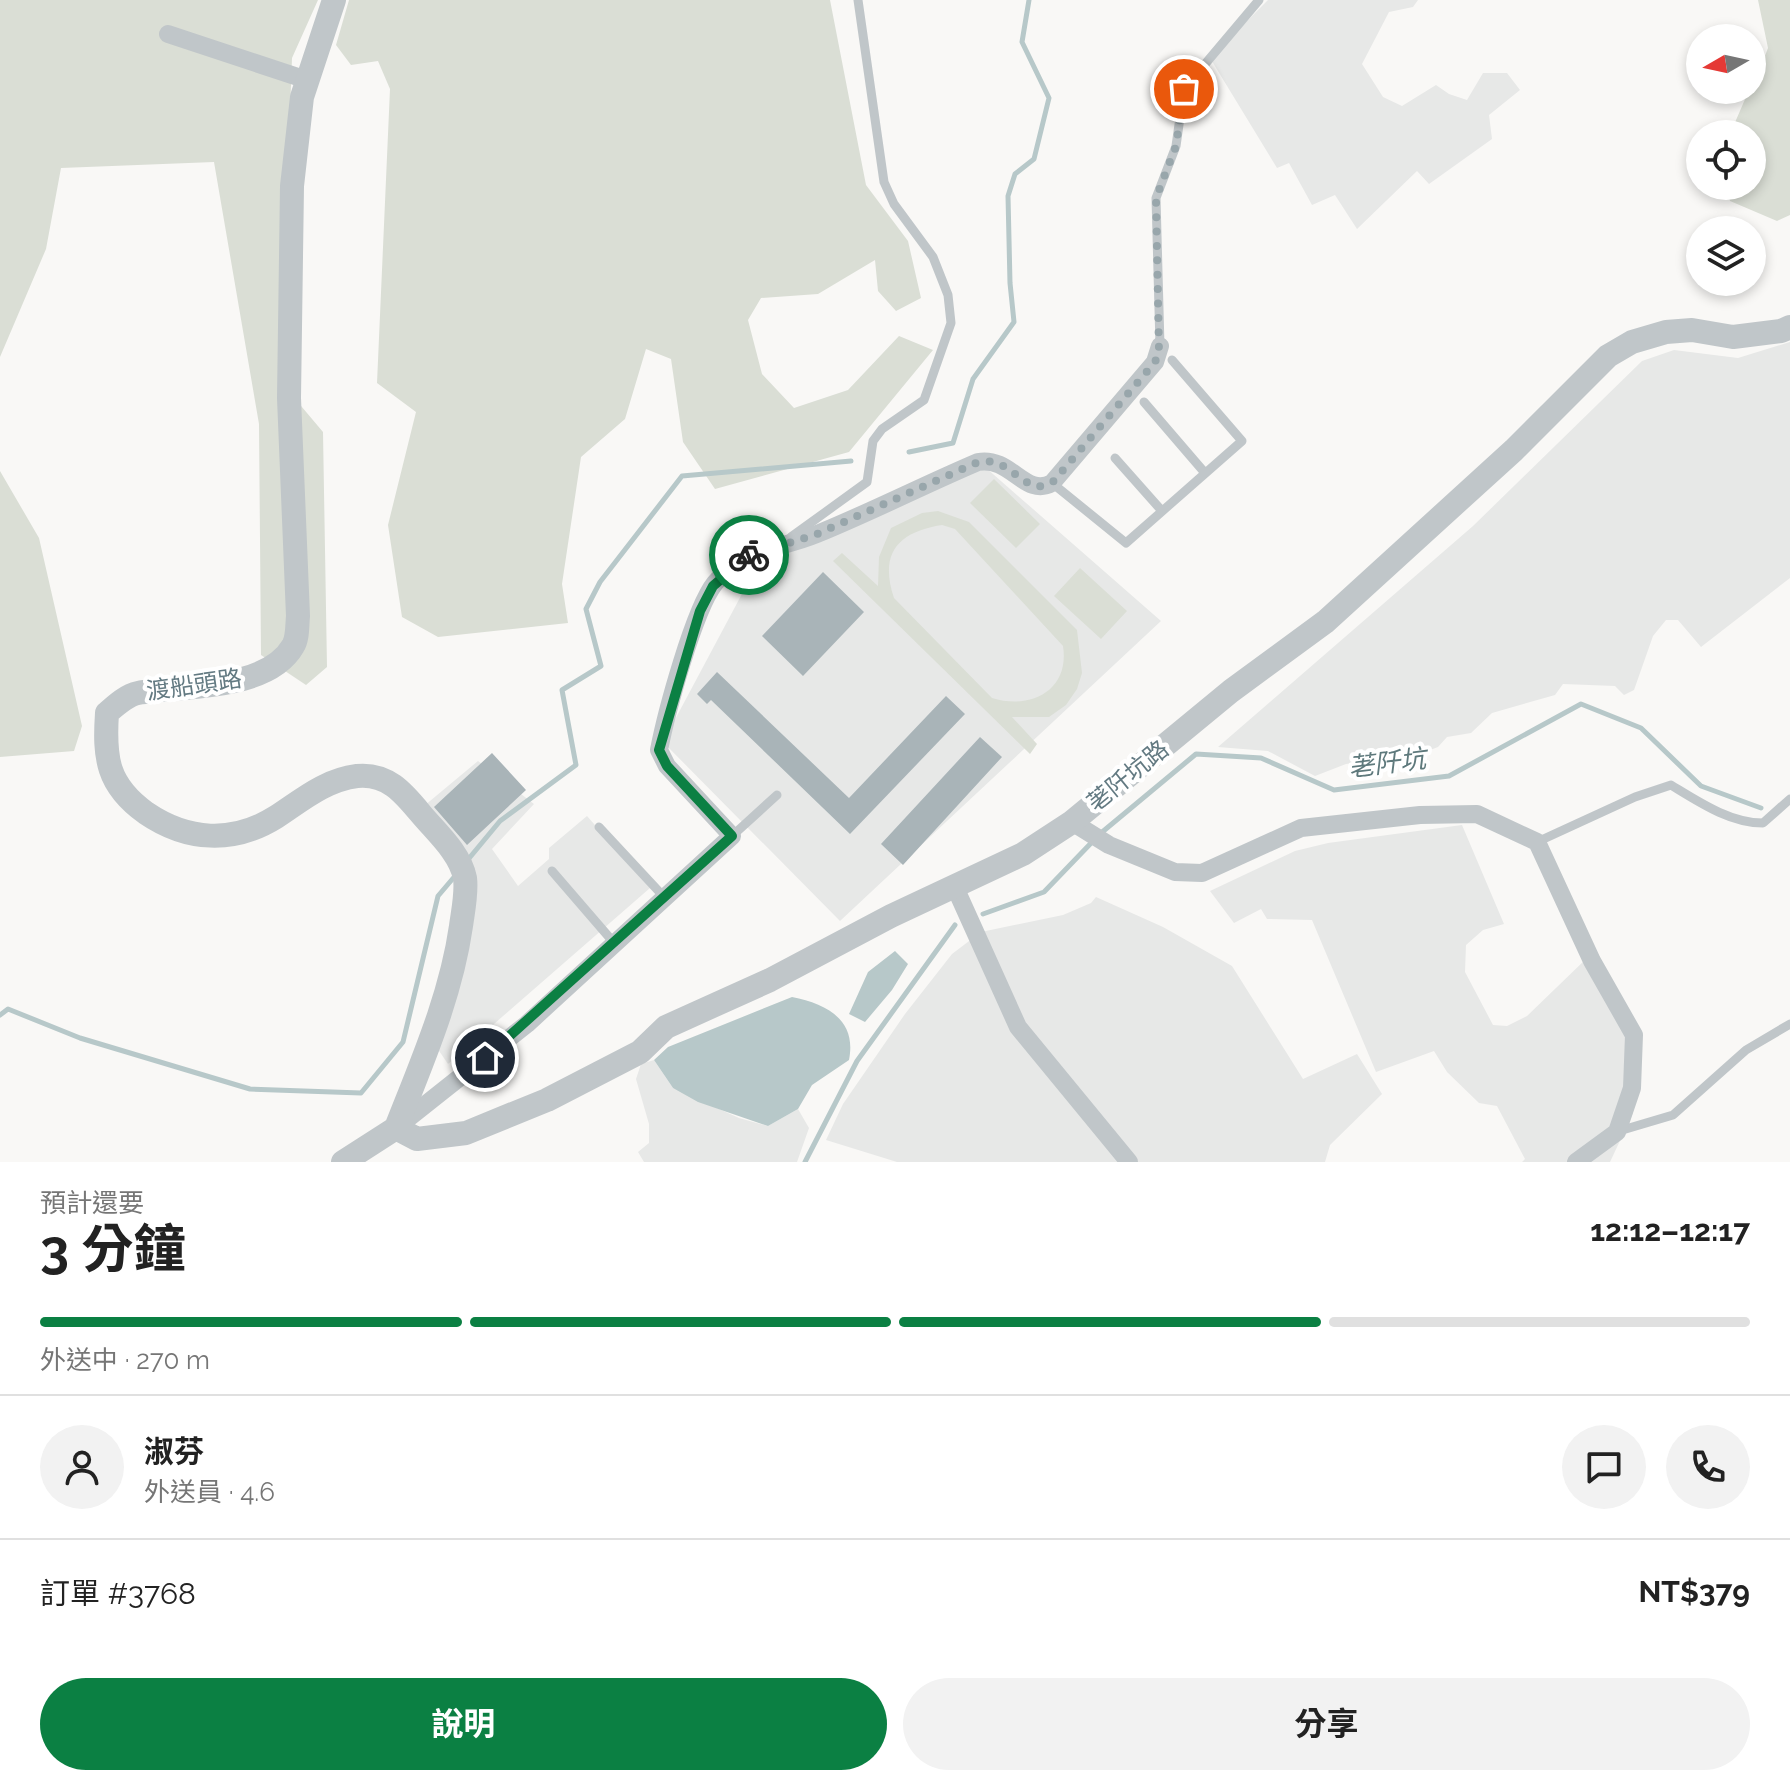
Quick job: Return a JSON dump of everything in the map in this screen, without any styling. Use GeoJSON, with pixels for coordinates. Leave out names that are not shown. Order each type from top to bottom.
{"type":"FeatureCollection","features":[{"type":"Feature","properties":{"kind":"street","name":"渡船頭路"},"geometry":{"type":"LineString","coordinates":[[334,0],[302,97],[292,186],[289,398],[298,616],[294,645],[268,670],[252,677],[136,693],[107,713],[105,746],[112,774],[125,798],[183,833],[217,835],[246,832],[325,784],[368,776],[390,781],[401,790],[461,868],[455,965],[396,1128]]}},
{"type":"Feature","properties":{"kind":"street"},"geometry":{"type":"LineString","coordinates":[[168,34],[307,80]]}},
{"type":"Feature","properties":{"kind":"street","name":"荖阡坑路"},"geometry":{"type":"LineString","coordinates":[[396,1128],[417,1139],[466,1133],[547,1100],[640,1052],[666,1027],[770,980],[954,885],[1080,826],[1231,691],[1325,622],[1514,450],[1608,356],[1632,342],[1666,332],[1692,330],[1733,337],[1790,327]]}},
{"type":"Feature","properties":{"kind":"street"},"geometry":{"type":"LineString","coordinates":[[343,1162],[396,1128],[527,1024],[732,836],[667,766],[659,750],[700,611],[713,586],[742,558],[815,535],[978,462],[1005,465],[1037,487],[1052,483],[1166,353]]}},
{"type":"Feature","properties":{"kind":"street"},"geometry":{"type":"LineString","coordinates":[[1080,826],[1106,843],[1175,872],[1202,873],[1301,828],[1420,815],[1477,814],[1537,842],[1592,961],[1634,1035],[1632,1088],[1617,1132],[1576,1162]]}},
{"type":"Feature","properties":{"kind":"street"},"geometry":{"type":"LineString","coordinates":[[954,885],[1018,1027],[1129,1162]]}},
{"type":"Feature","properties":{"kind":"lane"},"geometry":{"type":"LineString","coordinates":[[779,546],[867,482],[873,441],[882,429],[924,400],[951,323],[948,295],[933,257],[894,204],[884,182],[858,0]]}},
{"type":"Feature","properties":{"kind":"lane"},"geometry":{"type":"LineString","coordinates":[[1052,483],[1126,543],[1242,441],[1166,353],[1156,198],[1176,146],[1184,89],[1259,0]]}},
{"type":"Feature","properties":{"kind":"lane"},"geometry":{"type":"LineString","coordinates":[[1144,402],[1205,473]]}},
{"type":"Feature","properties":{"kind":"lane"},"geometry":{"type":"LineString","coordinates":[[1115,458],[1162,511]]}},
{"type":"Feature","properties":{"kind":"lane"},"geometry":{"type":"LineString","coordinates":[[1537,842],[1635,797],[1671,785],[1700,803],[1745,823],[1763,823],[1790,799]]}},
{"type":"Feature","properties":{"kind":"lane"},"geometry":{"type":"LineString","coordinates":[[732,836],[777,795]]}},
{"type":"Feature","properties":{"kind":"lane"},"geometry":{"type":"LineString","coordinates":[[599,827],[665,898]]}},
{"type":"Feature","properties":{"kind":"lane"},"geometry":{"type":"LineString","coordinates":[[552,871],[615,944]]}},
{"type":"Feature","properties":{"kind":"lane"},"geometry":{"type":"LineString","coordinates":[[1617,1132],[1673,1115],[1746,1050],[1790,1024]]}},
{"type":"Feature","properties":{"kind":"shaded area"},"geometry":{"type":"Polygon","coordinates":[[[0,0],[318,0],[292,58],[280,381],[323,432],[327,667],[306,685],[261,655],[259,424],[214,162],[61,168],[46,249],[0,357],[0,0]]]}},
{"type":"Feature","properties":{"kind":"shaded area"},"geometry":{"type":"Polygon","coordinates":[[[349,0],[830,0],[866,185],[908,241],[921,298],[896,311],[878,291],[875,260],[818,294],[761,298],[748,320],[762,374],[794,408],[848,390],[899,336],[933,350],[849,452],[715,489],[683,442],[671,359],[646,349],[625,419],[581,457],[562,584],[568,623],[438,637],[402,617],[388,525],[416,412],[377,383],[390,89],[378,61],[351,65],[336,45],[349,0]]]}},
{"type":"Feature","properties":{"kind":"shaded area"},"geometry":{"type":"Polygon","coordinates":[[[1268,0],[1418,0],[1413,7],[1389,12],[1362,64],[1383,97],[1402,106],[1436,85],[1449,94],[1467,100],[1483,73],[1507,73],[1520,90],[1489,115],[1492,139],[1429,184],[1417,171],[1357,229],[1335,195],[1312,205],[1289,163],[1277,168],[1210,58],[1268,0]]]}},
{"type":"Feature","properties":{"kind":"shaded area"},"geometry":{"type":"Polygon","coordinates":[[[1758,0],[1790,0],[1790,215],[1777,221],[1730,200],[1766,200],[1766,120],[1736,120],[1743,104],[1766,104],[1768,48],[1766,24],[1763,24],[1758,0]]]}},
{"type":"Feature","properties":{"kind":"shaded area"},"geometry":{"type":"Polygon","coordinates":[[[1790,342],[1790,578],[1701,647],[1678,620],[1666,620],[1653,636],[1634,690],[1624,695],[1615,686],[1563,684],[1555,695],[1492,713],[1471,733],[1447,737],[1438,747],[1425,752],[1346,764],[1315,776],[1268,751],[1218,747],[1473,526],[1642,361],[1674,350],[1738,358],[1790,342]]]}},
{"type":"Feature","properties":{"kind":"shaded area"},"geometry":{"type":"Polygon","coordinates":[[[985,467],[1161,621],[840,921],[663,742],[759,562],[985,467]]]}},
{"type":"Feature","properties":{"kind":"shaded area"},"geometry":{"type":"Polygon","coordinates":[[[0,471],[39,538],[82,726],[74,751],[0,757],[0,471]]]}},
{"type":"Feature","properties":{"kind":"shaded area"},"geometry":{"type":"Polygon","coordinates":[[[994,479],[1040,524],[1016,548],[970,503],[994,479]]]}},
{"type":"Feature","properties":{"kind":"shaded area"},"geometry":{"type":"Polygon","coordinates":[[[938,511],[969,522],[1077,630],[1082,673],[1077,689],[1066,705],[1049,717],[1012,717],[1037,744],[1030,754],[833,561],[842,553],[878,586],[879,557],[891,528],[922,513],[938,511]],[[942,525],[927,528],[904,539],[896,547],[889,569],[894,598],[992,698],[1006,701],[1033,699],[1054,685],[1060,675],[1064,662],[1063,646],[955,529],[942,525]]]}},
{"type":"Feature","properties":{"kind":"shaded area"},"geometry":{"type":"Polygon","coordinates":[[[1080,568],[1127,611],[1101,639],[1054,596],[1080,568]]]}},
{"type":"Feature","properties":{"kind":"shaded area"},"geometry":{"type":"Polygon","coordinates":[[[478,761],[534,804],[492,849],[518,886],[549,859],[549,848],[587,816],[650,888],[448,1064],[435,1045],[477,894],[424,806],[478,761]]]}},
{"type":"Feature","properties":{"kind":"shaded area"},"geometry":{"type":"Polygon","coordinates":[[[1462,825],[1504,924],[1483,930],[1466,945],[1465,972],[1493,1025],[1507,1026],[1527,1016],[1587,958],[1636,1042],[1633,1113],[1610,1162],[1522,1162],[1525,1159],[1497,1106],[1479,1103],[1447,1072],[1434,1051],[1376,1072],[1312,920],[1267,919],[1261,909],[1234,923],[1210,891],[1295,851],[1328,843],[1462,825]]]}},
{"type":"Feature","properties":{"kind":"shaded area"},"geometry":{"type":"Polygon","coordinates":[[[1096,897],[1163,927],[1232,966],[1303,1079],[1357,1054],[1382,1094],[1330,1145],[1325,1162],[897,1162],[826,1140],[843,1104],[905,1014],[952,954],[981,932],[1063,915],[1091,903],[1096,897]]]}},
{"type":"Feature","properties":{"kind":"shaded area"},"geometry":{"type":"Polygon","coordinates":[[[895,951],[908,964],[892,990],[865,1022],[849,1014],[868,972],[895,951]]]}},
{"type":"Feature","properties":{"kind":"shaded area"},"geometry":{"type":"Polygon","coordinates":[[[792,997],[817,1004],[837,1016],[848,1034],[849,1060],[812,1085],[798,1109],[768,1126],[698,1102],[673,1088],[654,1060],[668,1047],[792,997]]]}},
{"type":"Feature","properties":{"kind":"shaded area"},"geometry":{"type":"Polygon","coordinates":[[[654,1060],[673,1088],[739,1118],[768,1126],[798,1109],[809,1128],[797,1162],[644,1162],[638,1152],[649,1143],[649,1124],[636,1079],[641,1064],[654,1060]]]}},
{"type":"Feature","properties":{"kind":"building"},"geometry":{"type":"Polygon","coordinates":[[[823,572],[864,612],[803,676],[762,636],[823,572]]]}},
{"type":"Feature","properties":{"kind":"building"},"geometry":{"type":"Polygon","coordinates":[[[717,672],[849,798],[946,696],[965,714],[850,834],[711,700],[707,704],[697,694],[717,672]]]}},
{"type":"Feature","properties":{"kind":"building"},"geometry":{"type":"Polygon","coordinates":[[[980,737],[1002,757],[903,865],[881,844],[980,737]]]}},
{"type":"Feature","properties":{"kind":"building"},"geometry":{"type":"Polygon","coordinates":[[[492,753],[526,790],[467,845],[434,807],[492,753]]]}},
{"type":"Feature","properties":{"kind":"waterway"},"geometry":{"type":"LineString","coordinates":[[909,452],[953,443],[973,379],[1014,322],[1008,196],[1015,174],[1034,159],[1049,98],[1022,42],[1029,0]]}},
{"type":"Feature","properties":{"kind":"waterway"},"geometry":{"type":"LineString","coordinates":[[466,862],[500,821],[576,765],[562,690],[601,666],[586,609],[600,582],[682,476],[851,461]]}},
{"type":"Feature","properties":{"kind":"waterway","name":"荖阡坑"},"geometry":{"type":"LineString","coordinates":[[1101,833],[1196,754],[1261,758],[1334,790],[1449,776],[1581,704],[1641,728],[1701,786],[1761,808]]}},
{"type":"Feature","properties":{"kind":"waterway","name":"荖阡坑"},"geometry":{"type":"LineString","coordinates":[[983,914],[1044,892],[1094,840]]}},
{"type":"Feature","properties":{"kind":"waterway"},"geometry":{"type":"LineString","coordinates":[[0,1015],[8,1009],[80,1038],[250,1089],[361,1093],[403,1042],[438,896],[455,876]]}},
{"type":"Feature","properties":{"kind":"waterway","name":"荖阡坑"},"geometry":{"type":"LineString","coordinates":[[805,1162],[857,1061],[955,925]]}},
{"type":"Feature","properties":{"kind":"way so far"},"geometry":{"type":"LineString","coordinates":[[749,555],[815,535],[978,462],[1005,465],[1029,485],[1046,487],[1052,483],[1155,362],[1159,352],[1156,198],[1176,146],[1184,89]]}},
{"type":"Feature","properties":{"kind":"route"},"geometry":{"type":"LineString","coordinates":[[485,1058],[527,1024],[732,836],[661,759],[659,750],[700,611],[713,586],[749,555]]}}]}
